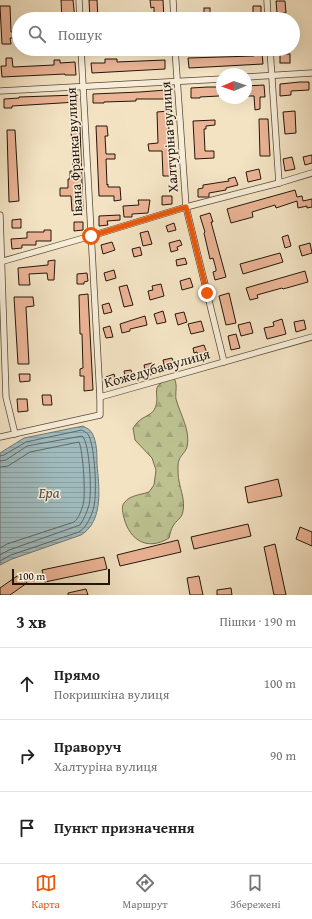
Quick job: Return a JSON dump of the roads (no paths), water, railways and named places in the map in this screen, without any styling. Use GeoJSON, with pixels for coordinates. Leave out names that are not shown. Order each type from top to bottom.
{"type":"FeatureCollection","features":[{"type":"Feature","properties":{"kind":"street"},"geometry":{"type":"LineString","coordinates":[[79,0],[80,12]]}},
{"type":"Feature","properties":{"kind":"street"},"geometry":{"type":"LineString","coordinates":[[173,0],[174,12]]}},
{"type":"Feature","properties":{"kind":"street"},"geometry":{"type":"LineString","coordinates":[[267,0],[268,12]]}},
{"type":"Feature","properties":{"kind":"street","name":"Івана Франка вулиця"},"geometry":{"type":"LineString","coordinates":[[82,56],[100,397]]}},
{"type":"Feature","properties":{"kind":"street","name":"Халтуріна вулиця"},"geometry":{"type":"LineString","coordinates":[[175,56],[186,207],[224,362]]}},
{"type":"Feature","properties":{"kind":"street"},"geometry":{"type":"LineString","coordinates":[[270,56],[279,183]]}},
{"type":"Feature","properties":{"kind":"street"},"geometry":{"type":"LineString","coordinates":[[252,77],[312,73]]}},
{"type":"Feature","properties":{"kind":"street"},"geometry":{"type":"LineString","coordinates":[[0,91],[216,78]]}},
{"type":"Feature","properties":{"kind":"street"},"geometry":{"type":"LineString","coordinates":[[1,261],[91,236],[186,207],[312,173]]}},
{"type":"Feature","properties":{"kind":"street"},"geometry":{"type":"LineString","coordinates":[[0,215],[6,397],[16,434]]}},
{"type":"Feature","properties":{"kind":"street","name":"Кожедуба вулиця"},"geometry":{"type":"LineString","coordinates":[[0,437],[100,415],[100,397],[312,337]]}},
{"type":"Feature","properties":{"kind":"water","name":"Ера"},"geometry":{"type":"Polygon","coordinates":[[[83,426],[92,433],[96,448],[99,493],[97,512],[93,521],[88,529],[81,535],[12,559],[0,565],[0,453],[24,438],[83,426]]]}}]}
